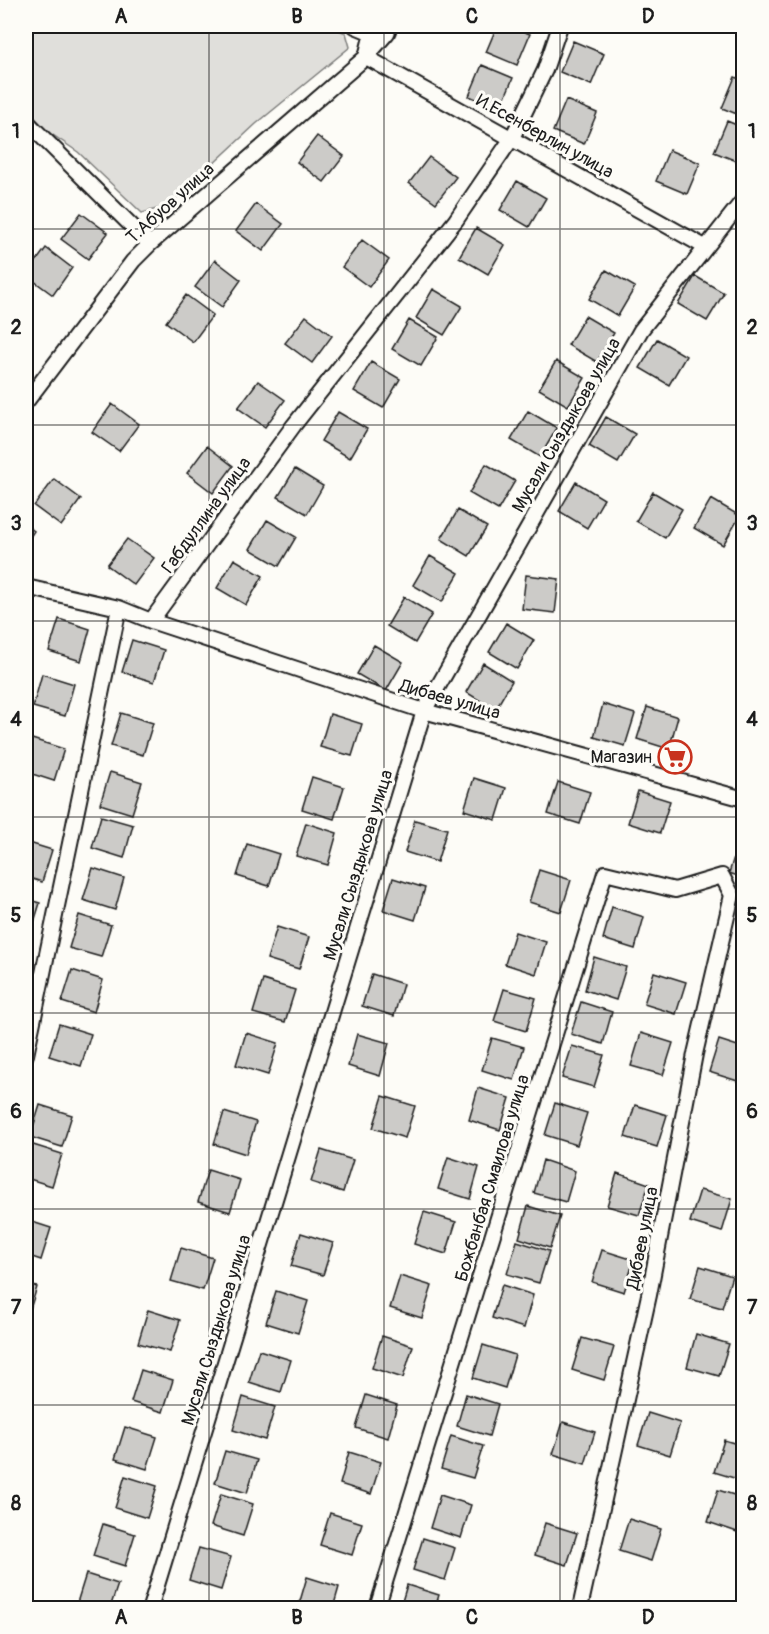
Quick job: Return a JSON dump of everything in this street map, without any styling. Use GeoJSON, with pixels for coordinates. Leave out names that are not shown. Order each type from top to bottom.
{"type":"FeatureCollection","features":[{"type":"Feature","properties":{"kind":"street"},"geometry":{"type":"LineString","coordinates":[[355,26],[372,33],[366,57]]}},
{"type":"Feature","properties":{"kind":"street"},"geometry":{"type":"LineString","coordinates":[[366,57],[387,33],[390,26]]}},
{"type":"Feature","properties":{"kind":"street","name":"Габдуллина улица"},"geometry":{"type":"LineString","coordinates":[[150,621],[294,425],[456,220],[512,138],[545,70],[560,26]]}},
{"type":"Feature","properties":{"kind":"street","name":"И.Есенберлин улица"},"geometry":{"type":"LineString","coordinates":[[366,57],[705,246]]}},
{"type":"Feature","properties":{"kind":"street","name":"Т.Абуов улица"},"geometry":{"type":"LineString","coordinates":[[26,402],[133,261],[150,243],[366,57]]}},
{"type":"Feature","properties":{"kind":"street"},"geometry":{"type":"LineString","coordinates":[[26,122],[150,243]]}},
{"type":"Feature","properties":{"kind":"street","name":"Мусали Сыздыкова улица"},"geometry":{"type":"LineString","coordinates":[[150,1608],[424,711],[640,330],[744,200]]}},
{"type":"Feature","properties":{"kind":"street"},"geometry":{"type":"LineString","coordinates":[[26,587],[119,608],[150,621]]}},
{"type":"Feature","properties":{"kind":"street"},"geometry":{"type":"LineString","coordinates":[[26,1055],[119,608]]}},
{"type":"Feature","properties":{"kind":"street","name":"Дибаев улица"},"geometry":{"type":"LineString","coordinates":[[150,621],[424,711],[744,799]]}},
{"type":"Feature","properties":{"kind":"street","name":"Божбанбая Смаилова улица"},"geometry":{"type":"LineString","coordinates":[[377,1608],[605,873],[675,890],[722,876]]}},
{"type":"Feature","properties":{"kind":"street","name":"Дибаев улица"},"geometry":{"type":"LineString","coordinates":[[580,1608],[650,1295],[695,1054],[732,895],[722,876]]}},
{"type":"Feature","properties":{"kind":"shaded area"},"geometry":{"type":"Polygon","coordinates":[[[26,26],[328,26],[346,33],[350,47],[256,124],[168,206],[142,213],[78,152],[47,131],[26,108],[26,26]]]}},
{"type":"Feature","properties":{"kind":"building"},"geometry":{"type":"Polygon","coordinates":[[[497,26],[510,26],[530,34],[517,65],[486,52],[497,26]]]}},
{"type":"Feature","properties":{"kind":"building"},"geometry":{"type":"Polygon","coordinates":[[[573,41],[604,54],[591,85],[560,72],[573,41]]]}},
{"type":"Feature","properties":{"kind":"building"},"geometry":{"type":"Polygon","coordinates":[[[482,65],[513,78],[500,109],[469,96],[482,65]]]}},
{"type":"Feature","properties":{"kind":"building"},"geometry":{"type":"Polygon","coordinates":[[[735,77],[744,81],[744,117],[722,108],[735,77]]]}},
{"type":"Feature","properties":{"kind":"building"},"geometry":{"type":"Polygon","coordinates":[[[566,100],[597,113],[584,144],[553,131],[566,100]]]}},
{"type":"Feature","properties":{"kind":"building"},"geometry":{"type":"Polygon","coordinates":[[[727,121],[744,128],[744,164],[714,152],[727,121]]]}},
{"type":"Feature","properties":{"kind":"building"},"geometry":{"type":"Polygon","coordinates":[[[317,136],[344,156],[324,182],[297,162],[317,136]]]}},
{"type":"Feature","properties":{"kind":"building"},"geometry":{"type":"Polygon","coordinates":[[[669,150],[700,163],[687,194],[656,181],[669,150]]]}},
{"type":"Feature","properties":{"kind":"building"},"geometry":{"type":"Polygon","coordinates":[[[429,157],[456,177],[436,203],[409,183],[429,157]]]}},
{"type":"Feature","properties":{"kind":"building"},"geometry":{"type":"Polygon","coordinates":[[[517,181],[546,198],[529,227],[500,210],[517,181]]]}},
{"type":"Feature","properties":{"kind":"building"},"geometry":{"type":"Polygon","coordinates":[[[256,204],[283,224],[263,251],[236,231],[256,204]]]}},
{"type":"Feature","properties":{"kind":"building"},"geometry":{"type":"Polygon","coordinates":[[[81,213],[108,233],[88,259],[61,239],[81,213]]]}},
{"type":"Feature","properties":{"kind":"building"},"geometry":{"type":"Polygon","coordinates":[[[476,228],[505,245],[488,274],[459,257],[476,228]]]}},
{"type":"Feature","properties":{"kind":"building"},"geometry":{"type":"Polygon","coordinates":[[[362,240],[389,260],[369,287],[342,267],[362,240]]]}},
{"type":"Feature","properties":{"kind":"building"},"geometry":{"type":"Polygon","coordinates":[[[46,248],[72,268],[53,295],[26,275],[46,248]]]}},
{"type":"Feature","properties":{"kind":"building"},"geometry":{"type":"Polygon","coordinates":[[[215,260],[241,280],[222,307],[195,287],[215,260]]]}},
{"type":"Feature","properties":{"kind":"building"},"geometry":{"type":"Polygon","coordinates":[[[606,270],[635,287],[618,316],[589,299],[606,270]]]}},
{"type":"Feature","properties":{"kind":"building"},"geometry":{"type":"Polygon","coordinates":[[[695,276],[724,293],[707,321],[678,304],[695,276]]]}},
{"type":"Feature","properties":{"kind":"building"},"geometry":{"type":"Polygon","coordinates":[[[433,289],[462,306],[444,335],[416,318],[433,289]]]}},
{"type":"Feature","properties":{"kind":"building"},"geometry":{"type":"Polygon","coordinates":[[[186,295],[213,315],[193,342],[166,322],[186,295]]]}},
{"type":"Feature","properties":{"kind":"building"},"geometry":{"type":"Polygon","coordinates":[[[306,316],[332,336],[312,363],[285,343],[306,316]]]}},
{"type":"Feature","properties":{"kind":"building"},"geometry":{"type":"Polygon","coordinates":[[[585,316],[614,333],[597,362],[568,345],[585,316]]]}},
{"type":"Feature","properties":{"kind":"building"},"geometry":{"type":"Polygon","coordinates":[[[409,320],[438,337],[421,366],[392,349],[409,320]]]}},
{"type":"Feature","properties":{"kind":"building"},"geometry":{"type":"Polygon","coordinates":[[[657,339],[686,356],[669,385],[640,368],[657,339]]]}},
{"type":"Feature","properties":{"kind":"building"},"geometry":{"type":"Polygon","coordinates":[[[556,361],[585,378],[568,406],[539,389],[556,361]]]}},
{"type":"Feature","properties":{"kind":"building"},"geometry":{"type":"Polygon","coordinates":[[[371,362],[400,379],[383,408],[354,391],[371,362]]]}},
{"type":"Feature","properties":{"kind":"building"},"geometry":{"type":"Polygon","coordinates":[[[258,381],[285,400],[265,427],[238,408],[258,381]]]}},
{"type":"Feature","properties":{"kind":"building"},"geometry":{"type":"Polygon","coordinates":[[[112,404],[139,424],[119,451],[92,432],[112,404]]]}},
{"type":"Feature","properties":{"kind":"building"},"geometry":{"type":"Polygon","coordinates":[[[528,411],[557,428],[540,457],[511,440],[528,411]]]}},
{"type":"Feature","properties":{"kind":"building"},"geometry":{"type":"Polygon","coordinates":[[[338,412],[367,429],[350,458],[321,441],[338,412]]]}},
{"type":"Feature","properties":{"kind":"building"},"geometry":{"type":"Polygon","coordinates":[[[606,417],[635,434],[618,463],[589,446],[606,417]]]}},
{"type":"Feature","properties":{"kind":"building"},"geometry":{"type":"Polygon","coordinates":[[[207,446],[233,466],[213,493],[187,473],[207,446]]]}},
{"type":"Feature","properties":{"kind":"building"},"geometry":{"type":"Polygon","coordinates":[[[486,464],[515,481],[498,510],[469,493],[486,464]]]}},
{"type":"Feature","properties":{"kind":"building"},"geometry":{"type":"Polygon","coordinates":[[[295,469],[323,486],[307,514],[278,497],[295,469]]]}},
{"type":"Feature","properties":{"kind":"building"},"geometry":{"type":"Polygon","coordinates":[[[54,479],[81,499],[61,526],[34,506],[54,479]]]}},
{"type":"Feature","properties":{"kind":"building"},"geometry":{"type":"Polygon","coordinates":[[[576,482],[604,499],[587,528],[559,511],[576,482]]]}},
{"type":"Feature","properties":{"kind":"building"},"geometry":{"type":"Polygon","coordinates":[[[653,492],[682,509],[665,538],[636,521],[653,492]]]}},
{"type":"Feature","properties":{"kind":"building"},"geometry":{"type":"Polygon","coordinates":[[[711,499],[740,516],[723,545],[694,528],[711,499]]]}},
{"type":"Feature","properties":{"kind":"building"},"geometry":{"type":"Polygon","coordinates":[[[458,510],[487,527],[469,556],[441,539],[458,510]]]}},
{"type":"Feature","properties":{"kind":"building"},"geometry":{"type":"Polygon","coordinates":[[[267,520],[296,537],[279,566],[250,549],[267,520]]]}},
{"type":"Feature","properties":{"kind":"building"},"geometry":{"type":"Polygon","coordinates":[[[26,525],[34,531],[26,543],[26,525]]]}},
{"type":"Feature","properties":{"kind":"building"},"geometry":{"type":"Polygon","coordinates":[[[127,539],[154,558],[134,585],[107,565],[127,539]]]}},
{"type":"Feature","properties":{"kind":"building"},"geometry":{"type":"Polygon","coordinates":[[[430,556],[459,573],[442,602],[413,585],[430,556]]]}},
{"type":"Feature","properties":{"kind":"building"},"geometry":{"type":"Polygon","coordinates":[[[234,559],[263,576],[246,605],[217,588],[234,559]]]}},
{"type":"Feature","properties":{"kind":"building"},"geometry":{"type":"Polygon","coordinates":[[[526,575],[559,579],[555,613],[522,609],[526,575]]]}},
{"type":"Feature","properties":{"kind":"building"},"geometry":{"type":"Polygon","coordinates":[[[404,597],[432,614],[415,643],[387,626],[404,597]]]}},
{"type":"Feature","properties":{"kind":"building"},"geometry":{"type":"Polygon","coordinates":[[[59,619],[90,629],[81,661],[49,651],[59,619]]]}},
{"type":"Feature","properties":{"kind":"building"},"geometry":{"type":"Polygon","coordinates":[[[506,623],[534,640],[517,669],[489,652],[506,623]]]}},
{"type":"Feature","properties":{"kind":"building"},"geometry":{"type":"Polygon","coordinates":[[[132,640],[164,650],[154,682],[122,672],[132,640]]]}},
{"type":"Feature","properties":{"kind":"building"},"geometry":{"type":"Polygon","coordinates":[[[374,645],[403,662],[386,691],[357,674],[374,645]]]}},
{"type":"Feature","properties":{"kind":"building"},"geometry":{"type":"Polygon","coordinates":[[[483,663],[512,681],[495,710],[466,692],[483,663]]]}},
{"type":"Feature","properties":{"kind":"building"},"geometry":{"type":"Polygon","coordinates":[[[42,674],[74,684],[65,716],[33,707],[42,674]]]}},
{"type":"Feature","properties":{"kind":"building"},"geometry":{"type":"Polygon","coordinates":[[[603,704],[635,714],[625,746],[594,737],[603,704]]]}},
{"type":"Feature","properties":{"kind":"building"},"geometry":{"type":"Polygon","coordinates":[[[647,707],[678,717],[669,749],[637,739],[647,707]]]}},
{"type":"Feature","properties":{"kind":"building"},"geometry":{"type":"Polygon","coordinates":[[[121,713],[153,723],[143,755],[111,746],[121,713]]]}},
{"type":"Feature","properties":{"kind":"building"},"geometry":{"type":"Polygon","coordinates":[[[330,714],[362,724],[352,756],[320,747],[330,714]]]}},
{"type":"Feature","properties":{"kind":"building"},"geometry":{"type":"Polygon","coordinates":[[[32,739],[64,749],[54,781],[26,772],[26,760],[32,739]]]}},
{"type":"Feature","properties":{"kind":"building"},"geometry":{"type":"Polygon","coordinates":[[[110,772],[142,782],[132,814],[100,804],[110,772]]]}},
{"type":"Feature","properties":{"kind":"building"},"geometry":{"type":"Polygon","coordinates":[[[312,777],[344,787],[334,819],[302,809],[312,777]]]}},
{"type":"Feature","properties":{"kind":"building"},"geometry":{"type":"Polygon","coordinates":[[[474,778],[506,788],[496,820],[464,810],[474,778]]]}},
{"type":"Feature","properties":{"kind":"building"},"geometry":{"type":"Polygon","coordinates":[[[558,782],[590,792],[580,824],[548,814],[558,782]]]}},
{"type":"Feature","properties":{"kind":"building"},"geometry":{"type":"Polygon","coordinates":[[[638,791],[670,801],[660,833],[628,823],[638,791]]]}},
{"type":"Feature","properties":{"kind":"building"},"geometry":{"type":"Polygon","coordinates":[[[101,816],[133,825],[124,858],[92,848],[101,816]]]}},
{"type":"Feature","properties":{"kind":"building"},"geometry":{"type":"Polygon","coordinates":[[[415,820],[447,829],[437,862],[405,852],[415,820]]]}},
{"type":"Feature","properties":{"kind":"building"},"geometry":{"type":"Polygon","coordinates":[[[306,823],[337,833],[328,865],[296,856],[306,823]]]}},
{"type":"Feature","properties":{"kind":"building"},"geometry":{"type":"Polygon","coordinates":[[[739,841],[744,843],[744,878],[729,873],[739,841]]]}},
{"type":"Feature","properties":{"kind":"building"},"geometry":{"type":"Polygon","coordinates":[[[26,842],[52,850],[42,882],[26,877],[26,842]]]}},
{"type":"Feature","properties":{"kind":"building"},"geometry":{"type":"Polygon","coordinates":[[[247,844],[279,854],[269,886],[237,876],[247,844]]]}},
{"type":"Feature","properties":{"kind":"building"},"geometry":{"type":"Polygon","coordinates":[[[93,868],[124,878],[115,910],[83,900],[93,868]]]}},
{"type":"Feature","properties":{"kind":"building"},"geometry":{"type":"Polygon","coordinates":[[[539,870],[571,880],[561,912],[529,902],[539,870]]]}},
{"type":"Feature","properties":{"kind":"building"},"geometry":{"type":"Polygon","coordinates":[[[393,878],[425,888],[415,920],[383,910],[393,878]]]}},
{"type":"Feature","properties":{"kind":"building"},"geometry":{"type":"Polygon","coordinates":[[[26,899],[40,903],[30,935],[26,934],[26,899]]]}},
{"type":"Feature","properties":{"kind":"building"},"geometry":{"type":"Polygon","coordinates":[[[612,907],[644,917],[635,949],[603,939],[612,907]]]}},
{"type":"Feature","properties":{"kind":"building"},"geometry":{"type":"Polygon","coordinates":[[[79,915],[111,925],[101,957],[69,948],[79,915]]]}},
{"type":"Feature","properties":{"kind":"building"},"geometry":{"type":"Polygon","coordinates":[[[277,927],[309,937],[299,969],[267,959],[277,927]]]}},
{"type":"Feature","properties":{"kind":"building"},"geometry":{"type":"Polygon","coordinates":[[[515,932],[546,942],[536,974],[505,964],[515,932]]]}},
{"type":"Feature","properties":{"kind":"building"},"geometry":{"type":"Polygon","coordinates":[[[594,957],[626,967],[616,1000],[585,990],[594,957]]]}},
{"type":"Feature","properties":{"kind":"building"},"geometry":{"type":"Polygon","coordinates":[[[72,970],[103,980],[94,1012],[62,1002],[72,970]]]}},
{"type":"Feature","properties":{"kind":"building"},"geometry":{"type":"Polygon","coordinates":[[[654,972],[686,982],[676,1014],[644,1004],[654,972]]]}},
{"type":"Feature","properties":{"kind":"building"},"geometry":{"type":"Polygon","coordinates":[[[372,974],[403,984],[394,1016],[362,1006],[372,974]]]}},
{"type":"Feature","properties":{"kind":"building"},"geometry":{"type":"Polygon","coordinates":[[[263,980],[295,990],[285,1022],[253,1013],[263,980]]]}},
{"type":"Feature","properties":{"kind":"building"},"geometry":{"type":"Polygon","coordinates":[[[504,989],[536,998],[526,1031],[494,1021],[504,989]]]}},
{"type":"Feature","properties":{"kind":"building"},"geometry":{"type":"Polygon","coordinates":[[[581,1002],[612,1012],[603,1044],[571,1034],[581,1002]]]}},
{"type":"Feature","properties":{"kind":"building"},"geometry":{"type":"Polygon","coordinates":[[[59,1024],[91,1034],[81,1066],[49,1056],[59,1024]]]}},
{"type":"Feature","properties":{"kind":"building"},"geometry":{"type":"Polygon","coordinates":[[[246,1033],[278,1043],[268,1075],[236,1065],[246,1033]]]}},
{"type":"Feature","properties":{"kind":"building"},"geometry":{"type":"Polygon","coordinates":[[[641,1033],[673,1043],[663,1075],[631,1066],[641,1033]]]}},
{"type":"Feature","properties":{"kind":"building"},"geometry":{"type":"Polygon","coordinates":[[[357,1034],[389,1043],[380,1076],[348,1066],[357,1034]]]}},
{"type":"Feature","properties":{"kind":"building"},"geometry":{"type":"Polygon","coordinates":[[[492,1038],[524,1047],[514,1080],[482,1070],[492,1038]]]}},
{"type":"Feature","properties":{"kind":"building"},"geometry":{"type":"Polygon","coordinates":[[[719,1040],[744,1048],[744,1074],[741,1082],[709,1072],[719,1040]]]}},
{"type":"Feature","properties":{"kind":"building"},"geometry":{"type":"Polygon","coordinates":[[[572,1046],[604,1055],[594,1087],[562,1078],[572,1046]]]}},
{"type":"Feature","properties":{"kind":"building"},"geometry":{"type":"Polygon","coordinates":[[[478,1088],[510,1098],[500,1130],[469,1120],[478,1088]]]}},
{"type":"Feature","properties":{"kind":"building"},"geometry":{"type":"Polygon","coordinates":[[[383,1096],[415,1106],[405,1138],[373,1128],[383,1096]]]}},
{"type":"Feature","properties":{"kind":"building"},"geometry":{"type":"Polygon","coordinates":[[[555,1103],[587,1113],[577,1145],[545,1135],[555,1103]]]}},
{"type":"Feature","properties":{"kind":"building"},"geometry":{"type":"Polygon","coordinates":[[[40,1105],[72,1115],[62,1147],[30,1137],[40,1105]]]}},
{"type":"Feature","properties":{"kind":"building"},"geometry":{"type":"Polygon","coordinates":[[[635,1105],[667,1115],[657,1147],[625,1137],[635,1105]]]}},
{"type":"Feature","properties":{"kind":"building"},"geometry":{"type":"Polygon","coordinates":[[[224,1112],[256,1122],[246,1154],[214,1144],[224,1112]]]}},
{"type":"Feature","properties":{"kind":"building"},"geometry":{"type":"Polygon","coordinates":[[[30,1144],[62,1154],[52,1186],[26,1178],[26,1158],[30,1144]]]}},
{"type":"Feature","properties":{"kind":"building"},"geometry":{"type":"Polygon","coordinates":[[[321,1150],[353,1160],[343,1192],[311,1182],[321,1150]]]}},
{"type":"Feature","properties":{"kind":"building"},"geometry":{"type":"Polygon","coordinates":[[[448,1157],[479,1167],[470,1199],[438,1189],[448,1157]]]}},
{"type":"Feature","properties":{"kind":"building"},"geometry":{"type":"Polygon","coordinates":[[[543,1160],[575,1171],[566,1202],[534,1193],[543,1160]]]}},
{"type":"Feature","properties":{"kind":"building"},"geometry":{"type":"Polygon","coordinates":[[[208,1170],[240,1180],[230,1212],[198,1202],[208,1170]]]}},
{"type":"Feature","properties":{"kind":"building"},"geometry":{"type":"Polygon","coordinates":[[[617,1173],[649,1184],[639,1215],[607,1206],[617,1173]]]}},
{"type":"Feature","properties":{"kind":"building"},"geometry":{"type":"Polygon","coordinates":[[[700,1190],[732,1199],[722,1232],[690,1222],[700,1190]]]}},
{"type":"Feature","properties":{"kind":"building"},"geometry":{"type":"Polygon","coordinates":[[[528,1206],[560,1216],[550,1248],[519,1238],[528,1206]]]}},
{"type":"Feature","properties":{"kind":"building"},"geometry":{"type":"Polygon","coordinates":[[[424,1212],[456,1222],[446,1254],[414,1244],[424,1212]]]}},
{"type":"Feature","properties":{"kind":"building"},"geometry":{"type":"Polygon","coordinates":[[[26,1220],[51,1228],[41,1260],[26,1255],[26,1220]]]}},
{"type":"Feature","properties":{"kind":"building"},"geometry":{"type":"Polygon","coordinates":[[[301,1233],[333,1243],[323,1275],[291,1266],[301,1233]]]}},
{"type":"Feature","properties":{"kind":"building"},"geometry":{"type":"Polygon","coordinates":[[[517,1241],[549,1251],[539,1283],[507,1274],[517,1241]]]}},
{"type":"Feature","properties":{"kind":"building"},"geometry":{"type":"Polygon","coordinates":[[[181,1248],[213,1258],[203,1290],[171,1281],[181,1248]]]}},
{"type":"Feature","properties":{"kind":"building"},"geometry":{"type":"Polygon","coordinates":[[[602,1250],[634,1260],[624,1292],[592,1282],[602,1250]]]}},
{"type":"Feature","properties":{"kind":"building"},"geometry":{"type":"Polygon","coordinates":[[[700,1266],[732,1276],[722,1308],[690,1299],[700,1266]]]}},
{"type":"Feature","properties":{"kind":"building"},"geometry":{"type":"Polygon","coordinates":[[[400,1276],[432,1286],[422,1318],[390,1308],[400,1276]]]}},
{"type":"Feature","properties":{"kind":"building"},"geometry":{"type":"Polygon","coordinates":[[[26,1284],[37,1287],[27,1319],[26,1319],[26,1284]]]}},
{"type":"Feature","properties":{"kind":"building"},"geometry":{"type":"Polygon","coordinates":[[[502,1285],[533,1295],[524,1328],[492,1318],[502,1285]]]}},
{"type":"Feature","properties":{"kind":"building"},"geometry":{"type":"Polygon","coordinates":[[[276,1291],[308,1301],[298,1333],[266,1323],[276,1291]]]}},
{"type":"Feature","properties":{"kind":"building"},"geometry":{"type":"Polygon","coordinates":[[[148,1310],[180,1320],[170,1352],[138,1343],[148,1310]]]}},
{"type":"Feature","properties":{"kind":"building"},"geometry":{"type":"Polygon","coordinates":[[[696,1334],[729,1344],[719,1376],[687,1367],[696,1334]]]}},
{"type":"Feature","properties":{"kind":"building"},"geometry":{"type":"Polygon","coordinates":[[[382,1336],[413,1346],[403,1378],[372,1368],[382,1336]]]}},
{"type":"Feature","properties":{"kind":"building"},"geometry":{"type":"Polygon","coordinates":[[[582,1338],[614,1347],[604,1380],[572,1370],[582,1338]]]}},
{"type":"Feature","properties":{"kind":"building"},"geometry":{"type":"Polygon","coordinates":[[[483,1345],[515,1355],[505,1388],[473,1378],[483,1345]]]}},
{"type":"Feature","properties":{"kind":"building"},"geometry":{"type":"Polygon","coordinates":[[[259,1350],[291,1360],[281,1392],[249,1382],[259,1350]]]}},
{"type":"Feature","properties":{"kind":"building"},"geometry":{"type":"Polygon","coordinates":[[[141,1370],[173,1380],[163,1412],[131,1402],[141,1370]]]}},
{"type":"Feature","properties":{"kind":"building"},"geometry":{"type":"Polygon","coordinates":[[[466,1394],[498,1404],[489,1436],[457,1426],[466,1394]]]}},
{"type":"Feature","properties":{"kind":"building"},"geometry":{"type":"Polygon","coordinates":[[[366,1395],[397,1405],[388,1438],[356,1428],[366,1395]]]}},
{"type":"Feature","properties":{"kind":"building"},"geometry":{"type":"Polygon","coordinates":[[[243,1397],[275,1407],[265,1440],[233,1430],[243,1397]]]}},
{"type":"Feature","properties":{"kind":"building"},"geometry":{"type":"Polygon","coordinates":[[[648,1413],[680,1423],[670,1455],[638,1445],[648,1413]]]}},
{"type":"Feature","properties":{"kind":"building"},"geometry":{"type":"Polygon","coordinates":[[[563,1422],[595,1432],[585,1464],[553,1454],[563,1422]]]}},
{"type":"Feature","properties":{"kind":"building"},"geometry":{"type":"Polygon","coordinates":[[[125,1427],[157,1437],[147,1469],[115,1459],[125,1427]]]}},
{"type":"Feature","properties":{"kind":"building"},"geometry":{"type":"Polygon","coordinates":[[[451,1436],[483,1446],[473,1478],[441,1469],[451,1436]]]}},
{"type":"Feature","properties":{"kind":"building"},"geometry":{"type":"Polygon","coordinates":[[[724,1440],[744,1446],[744,1481],[714,1472],[724,1440]]]}},
{"type":"Feature","properties":{"kind":"building"},"geometry":{"type":"Polygon","coordinates":[[[225,1451],[257,1460],[247,1493],[215,1483],[225,1451]]]}},
{"type":"Feature","properties":{"kind":"building"},"geometry":{"type":"Polygon","coordinates":[[[349,1452],[381,1462],[371,1494],[340,1484],[349,1452]]]}},
{"type":"Feature","properties":{"kind":"building"},"geometry":{"type":"Polygon","coordinates":[[[125,1476],[157,1486],[147,1518],[115,1508],[125,1476]]]}},
{"type":"Feature","properties":{"kind":"building"},"geometry":{"type":"Polygon","coordinates":[[[718,1490],[744,1498],[744,1521],[740,1533],[708,1522],[718,1490]]]}},
{"type":"Feature","properties":{"kind":"building"},"geometry":{"type":"Polygon","coordinates":[[[221,1494],[253,1504],[243,1536],[211,1526],[221,1494]]]}},
{"type":"Feature","properties":{"kind":"building"},"geometry":{"type":"Polygon","coordinates":[[[440,1495],[471,1505],[461,1538],[430,1528],[440,1495]]]}},
{"type":"Feature","properties":{"kind":"building"},"geometry":{"type":"Polygon","coordinates":[[[330,1513],[362,1523],[352,1555],[320,1545],[330,1513]]]}},
{"type":"Feature","properties":{"kind":"building"},"geometry":{"type":"Polygon","coordinates":[[[629,1519],[661,1529],[651,1561],[619,1551],[629,1519]]]}},
{"type":"Feature","properties":{"kind":"building"},"geometry":{"type":"Polygon","coordinates":[[[545,1523],[577,1533],[567,1565],[535,1555],[545,1523]]]}},
{"type":"Feature","properties":{"kind":"building"},"geometry":{"type":"Polygon","coordinates":[[[103,1524],[135,1534],[125,1566],[93,1556],[103,1524]]]}},
{"type":"Feature","properties":{"kind":"building"},"geometry":{"type":"Polygon","coordinates":[[[423,1538],[455,1548],[445,1580],[413,1570],[423,1538]]]}},
{"type":"Feature","properties":{"kind":"building"},"geometry":{"type":"Polygon","coordinates":[[[199,1548],[231,1557],[221,1590],[189,1580],[199,1548]]]}},
{"type":"Feature","properties":{"kind":"building"},"geometry":{"type":"Polygon","coordinates":[[[86,1574],[118,1584],[110,1608],[76,1606],[86,1574]]]}},
{"type":"Feature","properties":{"kind":"building"},"geometry":{"type":"Polygon","coordinates":[[[307,1577],[339,1587],[333,1608],[298,1608],[307,1577]]]}},
{"type":"Feature","properties":{"kind":"building"},"geometry":{"type":"Polygon","coordinates":[[[407,1585],[439,1595],[435,1608],[400,1608],[407,1585]]]}},
{"type":"Feature","properties":{"kind":"place","name":"Магазин"},"geometry":{"type":"Point","coordinates":[675,757]}}]}
